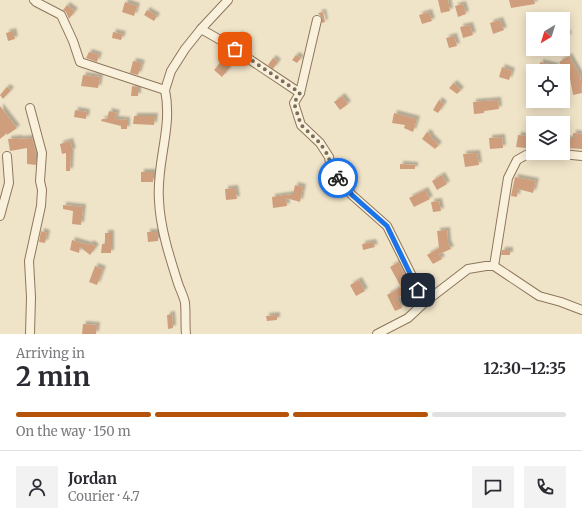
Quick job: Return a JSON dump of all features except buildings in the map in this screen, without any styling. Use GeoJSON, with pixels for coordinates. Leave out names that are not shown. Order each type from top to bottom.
{"type":"FeatureCollection","features":[{"type":"Feature","properties":{"kind":"street"},"geometry":{"type":"LineString","coordinates":[[34,0],[61,14],[73,41],[80,62],[165,90]]}},
{"type":"Feature","properties":{"kind":"street"},"geometry":{"type":"LineString","coordinates":[[186,334],[185,302],[177,281],[165,239],[159,200],[160,171],[167,128],[168,103],[165,90],[171,72],[185,49],[228,0]]}},
{"type":"Feature","properties":{"kind":"street"},"geometry":{"type":"LineString","coordinates":[[317,20],[300,93],[294,103],[301,125],[320,143],[329,157],[330,169],[352,195],[387,226],[425,302]]}},
{"type":"Feature","properties":{"kind":"street"},"geometry":{"type":"LineString","coordinates":[[201,29],[222,41],[300,93]]}},
{"type":"Feature","properties":{"kind":"street"},"geometry":{"type":"LineString","coordinates":[[30,108],[42,154],[40,181],[42,190],[29,260],[31,297],[30,334]]}},
{"type":"Feature","properties":{"kind":"street"},"geometry":{"type":"LineString","coordinates":[[494,266],[508,178],[517,160],[526,155]]}},
{"type":"Feature","properties":{"kind":"street"},"geometry":{"type":"LineString","coordinates":[[570,155],[582,156]]}},
{"type":"Feature","properties":{"kind":"street"},"geometry":{"type":"LineString","coordinates":[[0,216],[9,183],[7,156]]}},
{"type":"Feature","properties":{"kind":"street"},"geometry":{"type":"LineString","coordinates":[[377,334],[408,318],[425,302],[468,269],[486,266],[494,266],[539,296],[582,310]]}},
{"type":"Feature","properties":{"kind":"way so far"},"geometry":{"type":"LineString","coordinates":[[235,49],[300,93],[294,103],[301,125],[320,143],[329,157],[330,169],[338,178]]}},
{"type":"Feature","properties":{"kind":"route"},"geometry":{"type":"LineString","coordinates":[[338,178],[352,195],[387,226],[418,290]]}}]}
